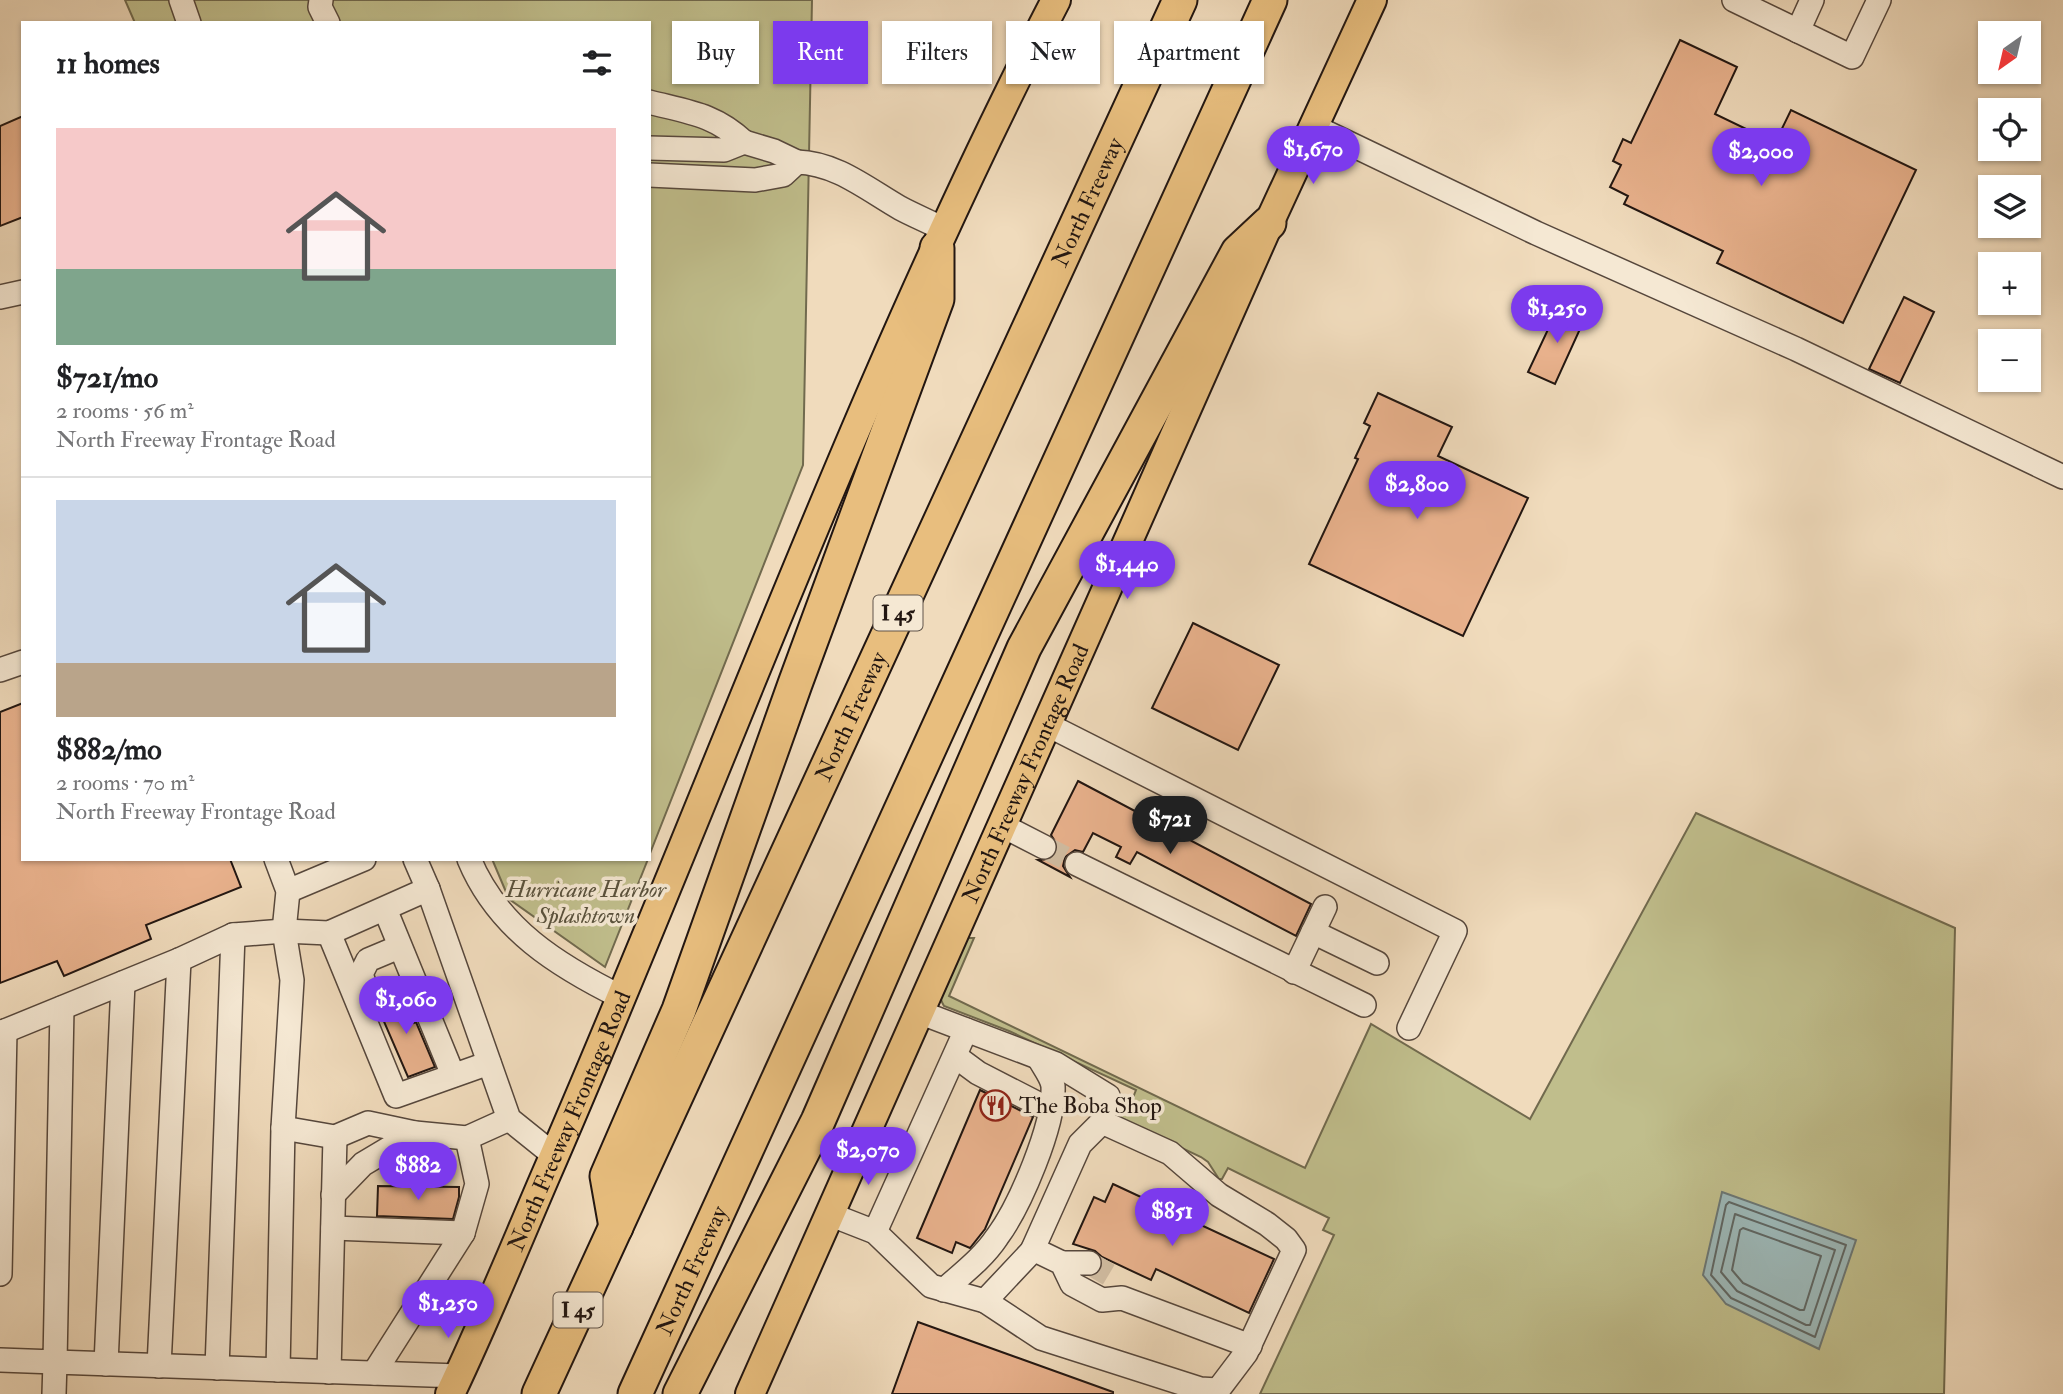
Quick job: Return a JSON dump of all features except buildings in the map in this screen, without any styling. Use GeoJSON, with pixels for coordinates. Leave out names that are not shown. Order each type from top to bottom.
{"type":"FeatureCollection","features":[{"type":"Feature","properties":{"kind":"highway","name":"North Freeway"},"geometry":{"type":"LineString","coordinates":[[539,1394],[1180,0]]}},
{"type":"Feature","properties":{"kind":"highway","name":"North Freeway"},"geometry":{"type":"LineString","coordinates":[[635,1394],[1270,0]]}},
{"type":"Feature","properties":{"kind":"highway"},"geometry":{"type":"LineString","coordinates":[[680,1394],[818,1121],[1024,648],[1238,252],[1269,223]]}},
{"type":"Feature","properties":{"kind":"highway"},"geometry":{"type":"LineString","coordinates":[[616,1227],[607,1176],[679,1010],[795,684],[937,299],[941,239]]}},
{"type":"Feature","properties":{"kind":"main road","name":"North Freeway Frontage Road"},"geometry":{"type":"LineString","coordinates":[[454,1385],[623,998],[803,557],[941,239],[1056,0]]}},
{"type":"Feature","properties":{"kind":"main road","name":"North Freeway Frontage Road"},"geometry":{"type":"LineString","coordinates":[[750,1394],[1269,223],[1372,0]]}},
{"type":"Feature","properties":{"kind":"street"},"geometry":{"type":"LineString","coordinates":[[181,0],[188,21]]}},
{"type":"Feature","properties":{"kind":"street"},"geometry":{"type":"LineString","coordinates":[[321,0],[320,7],[327,21]]}},
{"type":"Feature","properties":{"kind":"street"},"geometry":{"type":"LineString","coordinates":[[1798,31],[1812,0]]}},
{"type":"Feature","properties":{"kind":"street"},"geometry":{"type":"LineString","coordinates":[[1743,2],[1852,57],[1879,0]]}},
{"type":"Feature","properties":{"kind":"street"},"geometry":{"type":"LineString","coordinates":[[651,103],[713,119],[724,124],[744,142],[774,151],[797,162],[813,162],[831,168],[903,209],[941,239]]}},
{"type":"Feature","properties":{"kind":"street"},"geometry":{"type":"LineString","coordinates":[[1315,127],[1582,254],[1765,335],[2063,478]]}},
{"type":"Feature","properties":{"kind":"street"},"geometry":{"type":"LineString","coordinates":[[651,148],[724,150],[744,142]]}},
{"type":"Feature","properties":{"kind":"street"},"geometry":{"type":"LineString","coordinates":[[651,174],[755,180],[783,175],[797,162]]}},
{"type":"Feature","properties":{"kind":"street"},"geometry":{"type":"LineString","coordinates":[[0,297],[21,292]]}},
{"type":"Feature","properties":{"kind":"street"},"geometry":{"type":"LineString","coordinates":[[0,670],[21,663]]}},
{"type":"Feature","properties":{"kind":"street"},"geometry":{"type":"LineString","coordinates":[[1046,724],[1455,931],[1409,1028]]}},
{"type":"Feature","properties":{"kind":"street"},"geometry":{"type":"LineString","coordinates":[[1001,825],[1044,847]]}},
{"type":"Feature","properties":{"kind":"street"},"geometry":{"type":"LineString","coordinates":[[277,861],[288,891],[284,931],[292,979],[283,1128],[278,1370]]}},
{"type":"Feature","properties":{"kind":"street"},"geometry":{"type":"LineString","coordinates":[[288,891],[359,861]]}},
{"type":"Feature","properties":{"kind":"street"},"geometry":{"type":"LineString","coordinates":[[416,861],[509,1119],[555,1156]]}},
{"type":"Feature","properties":{"kind":"street"},"geometry":{"type":"LineString","coordinates":[[470,861],[487,895],[528,940],[584,979],[623,998]]}},
{"type":"Feature","properties":{"kind":"street"},"geometry":{"type":"LineString","coordinates":[[1077,864],[1364,1005]]}},
{"type":"Feature","properties":{"kind":"street"},"geometry":{"type":"LineString","coordinates":[[0,1274],[3,1032],[233,935],[284,931],[329,933],[428,889]]}},
{"type":"Feature","properties":{"kind":"street"},"geometry":{"type":"LineString","coordinates":[[1294,972],[1325,907]]}},
{"type":"Feature","properties":{"kind":"street"},"geometry":{"type":"LineString","coordinates":[[385,909],[453,1075]]}},
{"type":"Feature","properties":{"kind":"street"},"geometry":{"type":"LineString","coordinates":[[1313,932],[1377,962]]}},
{"type":"Feature","properties":{"kind":"street"},"geometry":{"type":"LineString","coordinates":[[329,933],[396,1096],[489,1063]]}},
{"type":"Feature","properties":{"kind":"street"},"geometry":{"type":"LineString","coordinates":[[217,1368],[233,935]]}},
{"type":"Feature","properties":{"kind":"street"},"geometry":{"type":"LineString","coordinates":[[399,947],[368,960],[361,974],[408,1091]]}},
{"type":"Feature","properties":{"kind":"street"},"geometry":{"type":"LineString","coordinates":[[159,1366],[179,960]]}},
{"type":"Feature","properties":{"kind":"street"},"geometry":{"type":"LineString","coordinates":[[106,1364],[122,983]]}},
{"type":"Feature","properties":{"kind":"street"},"geometry":{"type":"LineString","coordinates":[[54,1394],[62,1008]]}},
{"type":"Feature","properties":{"kind":"street"},"geometry":{"type":"LineString","coordinates":[[919,1012],[1056,1064],[1108,1096],[1102,1122],[1080,1144],[1033,1249],[985,1301]]}},
{"type":"Feature","properties":{"kind":"street"},"geometry":{"type":"LineString","coordinates":[[875,1232],[967,1030]]}},
{"type":"Feature","properties":{"kind":"street"},"geometry":{"type":"LineString","coordinates":[[955,1056],[978,1073],[1050,1110]]}},
{"type":"Feature","properties":{"kind":"street"},"geometry":{"type":"LineString","coordinates":[[944,1290],[974,1265],[998,1236],[1023,1188],[1049,1124],[1053,1084],[1039,1058]]}},
{"type":"Feature","properties":{"kind":"street"},"geometry":{"type":"LineString","coordinates":[[283,1128],[335,1137],[368,1123],[415,1133],[467,1138],[509,1119]]}},
{"type":"Feature","properties":{"kind":"street"},"geometry":{"type":"LineString","coordinates":[[830,1214],[875,1232],[931,1286],[985,1301],[1041,1338],[1200,1389],[1218,1390],[1250,1346],[1294,1250],[1286,1238],[1219,1195],[1170,1153],[1102,1122]]}},
{"type":"Feature","properties":{"kind":"street"},"geometry":{"type":"LineString","coordinates":[[333,1195],[363,1164],[415,1133]]}},
{"type":"Feature","properties":{"kind":"street"},"geometry":{"type":"LineString","coordinates":[[329,1372],[335,1137]]}},
{"type":"Feature","properties":{"kind":"street"},"geometry":{"type":"LineString","coordinates":[[374,1373],[463,1233],[477,1184],[467,1138]]}},
{"type":"Feature","properties":{"kind":"street"},"geometry":{"type":"LineString","coordinates":[[333,1228],[463,1233]]}},
{"type":"Feature","properties":{"kind":"street"},"geometry":{"type":"LineString","coordinates":[[1033,1249],[1062,1263],[1089,1263]]}},
{"type":"Feature","properties":{"kind":"street"},"geometry":{"type":"LineString","coordinates":[[1062,1263],[1072,1284],[1102,1300],[1119,1289],[1250,1346]]}},
{"type":"Feature","properties":{"kind":"street"},"geometry":{"type":"LineString","coordinates":[[0,1360],[374,1373],[454,1385]]}},
{"type":"Feature","properties":{"kind":"green space","name":"Hurricane Harbor Splashtown"},"geometry":{"type":"Polygon","coordinates":[[[125,0],[812,0],[812,21],[773,21],[773,84],[810,84],[803,465],[651,851],[651,21],[134,21],[125,0]]]}},
{"type":"Feature","properties":{"kind":"green space"},"geometry":{"type":"Polygon","coordinates":[[[1696,813],[1955,928],[1944,1394],[1260,1394],[1334,1235],[1323,1230],[1329,1218],[1228,1168],[1222,1179],[1219,1179],[1208,1162],[1201,1157],[1123,1120],[1121,1112],[1128,1110],[1136,1090],[1009,1031],[944,1006],[940,997],[942,980],[950,962],[966,938],[974,938],[949,996],[1305,1168],[1371,1024],[1530,1119],[1696,813]]]}},
{"type":"Feature","properties":{"kind":"green space","name":"Hurricane Harbor Splashtown"},"geometry":{"type":"Polygon","coordinates":[[[493,861],[647,861],[605,967],[509,899],[493,861]]]}},
{"type":"Feature","properties":{"kind":"water"},"geometry":{"type":"Polygon","coordinates":[[[1722,1192],[1856,1240],[1819,1349],[1726,1304],[1703,1275],[1722,1192]]]}},
{"type":"Feature","properties":{"kind":"tunnel"},"geometry":{"type":"LineString","coordinates":[[1044,847],[1077,864]]}},
{"type":"Feature","properties":{"kind":"tunnel"},"geometry":{"type":"LineString","coordinates":[[1089,1263],[1116,1279]]}},
{"type":"Feature","properties":{"kind":"place","name":"The Boba Shop"},"geometry":{"type":"Point","coordinates":[996,1105]}}]}
